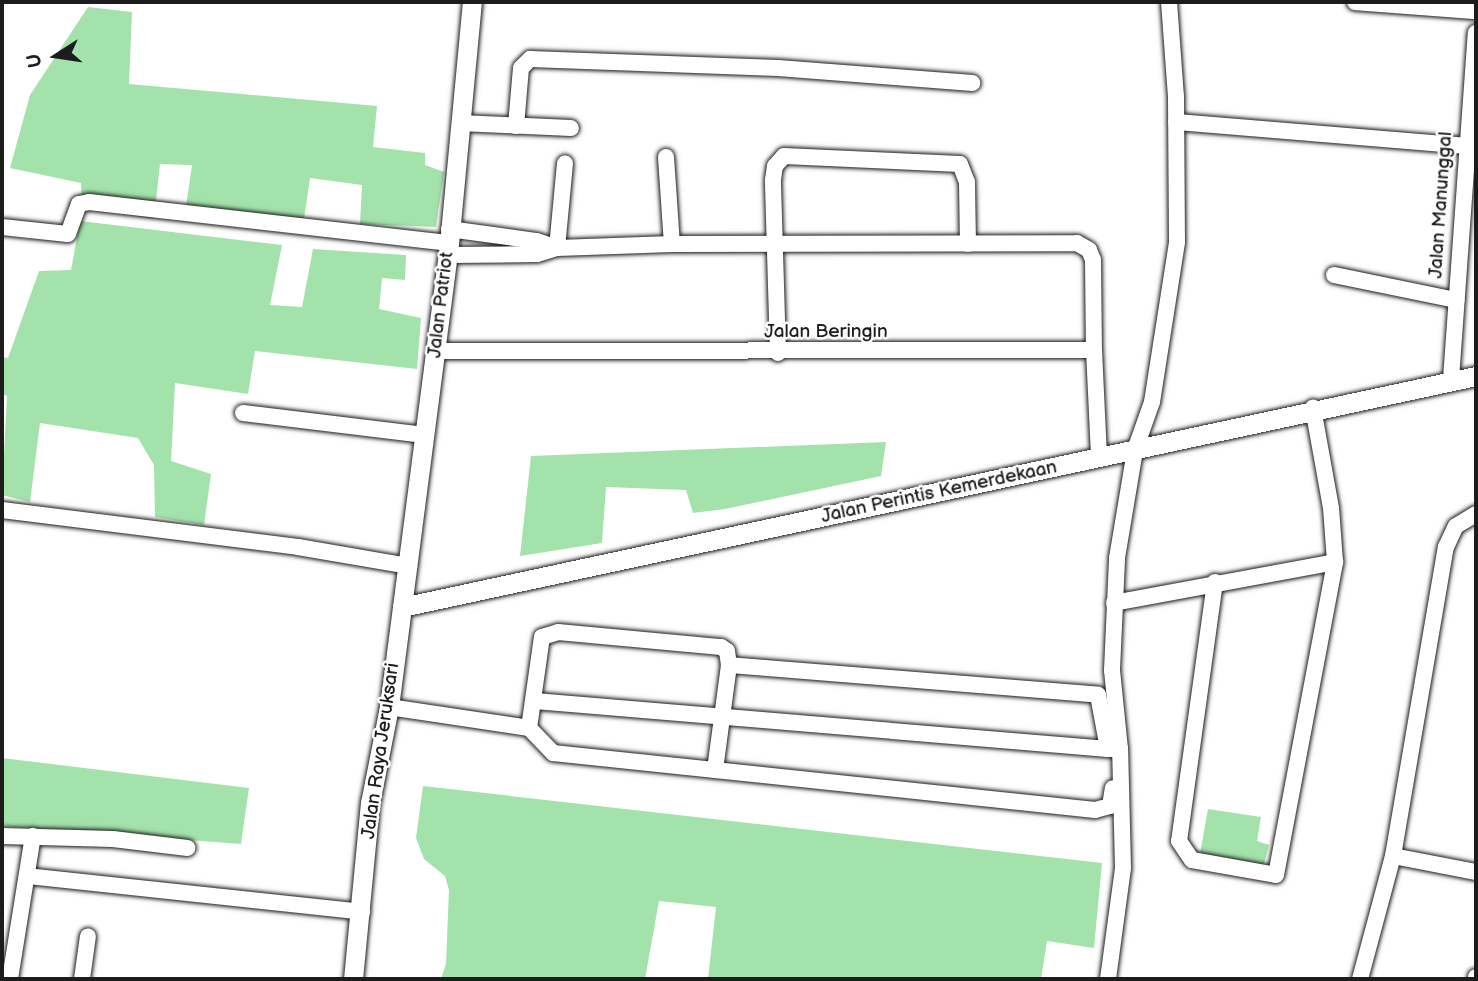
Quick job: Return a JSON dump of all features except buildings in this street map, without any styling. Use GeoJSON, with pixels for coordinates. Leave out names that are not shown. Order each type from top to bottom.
{"type":"FeatureCollection","features":[{"type":"Feature","properties":{"kind":"street","name":"Jalan Patriot"},"geometry":{"type":"LineString","coordinates":[[402,607],[425,435],[442,351],[449,243],[465,124],[471,2]]}},
{"type":"Feature","properties":{"kind":"street"},"geometry":{"type":"LineString","coordinates":[[389,707],[529,728],[552,754],[1096,810],[1111,803],[1114,603],[1135,450],[1152,402],[1177,242],[1176,122],[1169,2]]}},
{"type":"Feature","properties":{"kind":"street"},"geometry":{"type":"LineString","coordinates":[[1355,2],[1476,11]]}},
{"type":"Feature","properties":{"kind":"street","name":"Jalan Manunggal"},"geometry":{"type":"LineString","coordinates":[[1451,379],[1465,146],[1476,33]]}},
{"type":"Feature","properties":{"kind":"street"},"geometry":{"type":"LineString","coordinates":[[516,126],[521,68],[530,59],[778,68],[972,83]]}},
{"type":"Feature","properties":{"kind":"street"},"geometry":{"type":"LineString","coordinates":[[1176,122],[1465,146]]}},
{"type":"Feature","properties":{"kind":"street"},"geometry":{"type":"LineString","coordinates":[[465,124],[571,128]]}},
{"type":"Feature","properties":{"kind":"street"},"geometry":{"type":"LineString","coordinates":[[778,353],[774,242],[775,166],[789,156],[960,164],[967,183],[968,244]]}},
{"type":"Feature","properties":{"kind":"street"},"geometry":{"type":"LineString","coordinates":[[666,157],[672,244]]}},
{"type":"Feature","properties":{"kind":"street"},"geometry":{"type":"LineString","coordinates":[[557,248],[565,163]]}},
{"type":"Feature","properties":{"kind":"street"},"geometry":{"type":"LineString","coordinates":[[2,227],[68,234],[79,204],[89,202],[537,254],[557,248],[672,244],[1066,242],[1085,246],[1093,260],[1099,457]]}},
{"type":"Feature","properties":{"kind":"street"},"geometry":{"type":"LineString","coordinates":[[449,243],[537,241],[557,248]]}},
{"type":"Feature","properties":{"kind":"street"},"geometry":{"type":"LineString","coordinates":[[1334,275],[1456,300]]}},
{"type":"Feature","properties":{"kind":"street","name":"Jalan Beringin"},"geometry":{"type":"LineString","coordinates":[[442,351],[778,353],[1094,350]]}},
{"type":"Feature","properties":{"kind":"street","name":"Jalan Perintis Kemerdekaan"},"geometry":{"type":"LineString","coordinates":[[402,607],[1135,450],[1313,408],[1476,376]]}},
{"type":"Feature","properties":{"kind":"street"},"geometry":{"type":"LineString","coordinates":[[1214,582],[1179,841],[1192,860],[1276,875],[1335,562],[1331,508],[1313,408]]}},
{"type":"Feature","properties":{"kind":"street"},"geometry":{"type":"LineString","coordinates":[[243,413],[425,435]]}},
{"type":"Feature","properties":{"kind":"street"},"geometry":{"type":"LineString","coordinates":[[2,510],[298,547],[409,566]]}},
{"type":"Feature","properties":{"kind":"street"},"geometry":{"type":"LineString","coordinates":[[1360,979],[1393,856],[1446,547],[1456,526],[1476,514]]}},
{"type":"Feature","properties":{"kind":"street"},"geometry":{"type":"LineString","coordinates":[[1114,603],[1214,582],[1335,562]]}},
{"type":"Feature","properties":{"kind":"street","name":"Jalan Raya Jeruksari"},"geometry":{"type":"LineString","coordinates":[[353,979],[362,912],[370,803],[389,707],[402,607]]}},
{"type":"Feature","properties":{"kind":"street"},"geometry":{"type":"LineString","coordinates":[[529,728],[535,701],[539,645],[543,635],[549,632],[721,648],[727,651],[729,665],[725,714],[715,770]]}},
{"type":"Feature","properties":{"kind":"street"},"geometry":{"type":"LineString","coordinates":[[729,665],[1098,695],[1113,749],[1123,868],[1108,979]]}},
{"type":"Feature","properties":{"kind":"street"},"geometry":{"type":"LineString","coordinates":[[535,701],[725,714],[1113,749]]}},
{"type":"Feature","properties":{"kind":"street"},"geometry":{"type":"LineString","coordinates":[[2,836],[187,848]]}},
{"type":"Feature","properties":{"kind":"street"},"geometry":{"type":"LineString","coordinates":[[10,979],[33,836]]}},
{"type":"Feature","properties":{"kind":"street"},"geometry":{"type":"LineString","coordinates":[[1393,856],[1476,872]]}},
{"type":"Feature","properties":{"kind":"street"},"geometry":{"type":"LineString","coordinates":[[27,876],[362,912]]}},
{"type":"Feature","properties":{"kind":"street"},"geometry":{"type":"LineString","coordinates":[[82,979],[88,936]]}},
{"type":"Feature","properties":{"kind":"green space"},"geometry":{"type":"Polygon","coordinates":[[[88,7],[132,12],[129,84],[377,106],[373,147],[425,153],[425,165],[444,172],[436,227],[360,224],[362,185],[310,178],[302,233],[184,220],[192,165],[160,164],[154,219],[82,208],[81,183],[10,168],[30,95],[88,7]]]}},
{"type":"Feature","properties":{"kind":"green space"},"geometry":{"type":"Polygon","coordinates":[[[80,221],[282,245],[270,305],[302,307],[313,249],[406,255],[405,280],[382,278],[379,309],[421,318],[417,369],[255,351],[248,394],[175,383],[171,461],[211,474],[204,525],[155,517],[154,465],[138,438],[40,423],[30,502],[2,495],[7,396],[2,394],[2,357],[8,358],[39,271],[71,270],[80,221]]]}},
{"type":"Feature","properties":{"kind":"green space"},"geometry":{"type":"Polygon","coordinates":[[[886,442],[881,476],[725,509],[693,513],[686,490],[606,487],[602,543],[520,556],[531,456],[886,442]]]}},
{"type":"Feature","properties":{"kind":"green space"},"geometry":{"type":"Polygon","coordinates":[[[2,758],[249,788],[241,844],[2,826],[2,758]]]}},
{"type":"Feature","properties":{"kind":"green space"},"geometry":{"type":"Polygon","coordinates":[[[423,786],[1102,863],[1094,948],[1047,941],[1041,979],[708,979],[716,907],[659,901],[645,979],[441,979],[446,964],[449,890],[445,876],[424,859],[416,838],[423,786]]]}},
{"type":"Feature","properties":{"kind":"green space"},"geometry":{"type":"Polygon","coordinates":[[[1208,809],[1261,817],[1257,841],[1269,845],[1263,868],[1200,854],[1208,809]]]}}]}
